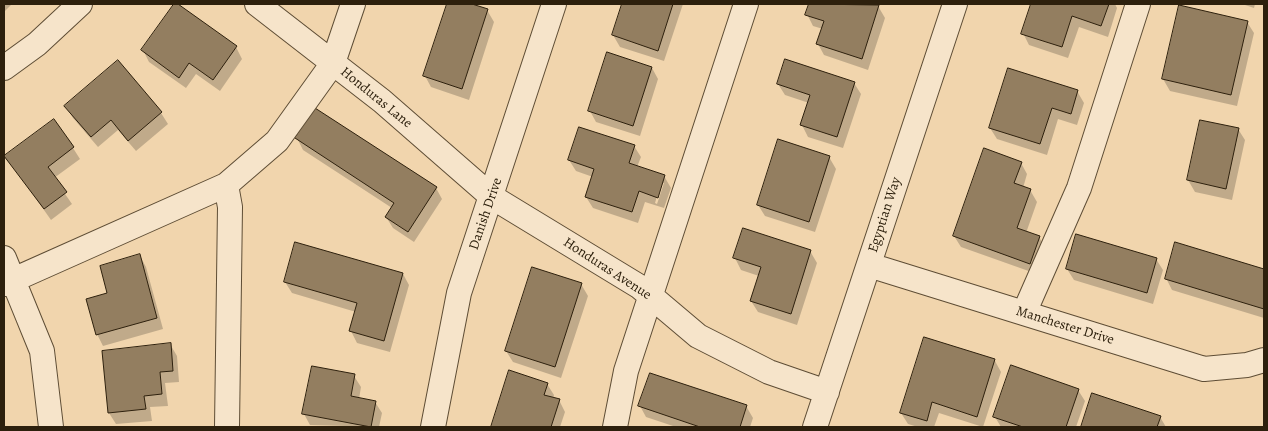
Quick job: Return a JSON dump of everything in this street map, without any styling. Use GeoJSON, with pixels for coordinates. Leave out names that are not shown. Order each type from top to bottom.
{"type":"FeatureCollection","features":[{"type":"Feature","properties":{"kind":"street"},"geometry":{"type":"LineString","coordinates":[[4,68],[37,44],[80,4]]}},
{"type":"Feature","properties":{"kind":"street","name":"Honduras Lane"},"geometry":{"type":"LineString","coordinates":[[257,4],[382,101],[492,197]]}},
{"type":"Feature","properties":{"kind":"street"},"geometry":{"type":"LineString","coordinates":[[51,427],[42,352],[7,274],[226,185],[276,141],[333,63],[353,4]]}},
{"type":"Feature","properties":{"kind":"street","name":"Danish Drive"},"geometry":{"type":"LineString","coordinates":[[433,427],[459,293],[554,4]]}},
{"type":"Feature","properties":{"kind":"street"},"geometry":{"type":"LineString","coordinates":[[615,427],[626,371],[746,4]]}},
{"type":"Feature","properties":{"kind":"street","name":"Egyptian Way"},"geometry":{"type":"LineString","coordinates":[[815,427],[954,4]]}},
{"type":"Feature","properties":{"kind":"street"},"geometry":{"type":"LineString","coordinates":[[1024,314],[1079,188],[1138,4]]}},
{"type":"Feature","properties":{"kind":"street"},"geometry":{"type":"LineString","coordinates":[[226,185],[230,207],[227,427]]}},
{"type":"Feature","properties":{"kind":"street","name":"Honduras Avenue"},"geometry":{"type":"LineString","coordinates":[[492,197],[640,287],[698,336],[769,372],[827,392]]}},
{"type":"Feature","properties":{"kind":"street","name":"Manchester Drive"},"geometry":{"type":"LineString","coordinates":[[869,265],[1204,369],[1247,365],[1264,360]]}},
{"type":"Feature","properties":{"kind":"building"},"geometry":{"type":"Polygon","coordinates":[[[174,4],[178,4],[237,46],[213,80],[189,63],[179,78],[141,50],[174,4]]]}},
{"type":"Feature","properties":{"kind":"building"},"geometry":{"type":"Polygon","coordinates":[[[447,4],[472,4],[488,9],[462,89],[423,76],[447,4]]]}},
{"type":"Feature","properties":{"kind":"building"},"geometry":{"type":"Polygon","coordinates":[[[622,4],[673,4],[658,51],[612,35],[622,4]]]}},
{"type":"Feature","properties":{"kind":"building"},"geometry":{"type":"Polygon","coordinates":[[[809,4],[879,5],[862,59],[816,44],[824,21],[805,15],[809,4]]]}},
{"type":"Feature","properties":{"kind":"building"},"geometry":{"type":"Polygon","coordinates":[[[1031,4],[1109,4],[1101,26],[1072,16],[1062,47],[1021,34],[1031,4]]]}},
{"type":"Feature","properties":{"kind":"building"},"geometry":{"type":"Polygon","coordinates":[[[1179,5],[1248,21],[1231,95],[1162,79],[1179,5]]]}},
{"type":"Feature","properties":{"kind":"building"},"geometry":{"type":"Polygon","coordinates":[[[607,52],[652,67],[633,126],[588,111],[607,52]]]}},
{"type":"Feature","properties":{"kind":"building"},"geometry":{"type":"Polygon","coordinates":[[[785,59],[855,82],[837,137],[800,125],[810,95],[777,84],[785,59]]]}},
{"type":"Feature","properties":{"kind":"building"},"geometry":{"type":"Polygon","coordinates":[[[118,60],[162,112],[128,141],[111,120],[91,137],[64,106],[118,60]]]}},
{"type":"Feature","properties":{"kind":"building"},"geometry":{"type":"Polygon","coordinates":[[[1008,68],[1078,90],[1071,114],[1052,108],[1040,144],[989,128],[1008,68]]]}},
{"type":"Feature","properties":{"kind":"building"},"geometry":{"type":"Polygon","coordinates":[[[315,108],[437,187],[408,232],[385,217],[394,203],[295,138],[315,108]]]}},
{"type":"Feature","properties":{"kind":"building"},"geometry":{"type":"Polygon","coordinates":[[[54,119],[74,147],[48,167],[67,192],[44,209],[4,156],[54,119]]]}},
{"type":"Feature","properties":{"kind":"building"},"geometry":{"type":"Polygon","coordinates":[[[1200,120],[1239,128],[1226,189],[1187,180],[1200,120]]]}},
{"type":"Feature","properties":{"kind":"building"},"geometry":{"type":"Polygon","coordinates":[[[579,127],[635,145],[629,163],[665,175],[658,198],[639,191],[632,212],[585,197],[594,169],[568,160],[579,127]]]}},
{"type":"Feature","properties":{"kind":"building"},"geometry":{"type":"Polygon","coordinates":[[[778,139],[830,156],[809,222],[757,205],[778,139]]]}},
{"type":"Feature","properties":{"kind":"building"},"geometry":{"type":"Polygon","coordinates":[[[984,148],[1022,162],[1014,183],[1031,189],[1017,228],[1040,236],[1030,264],[953,236],[984,148]]]}},
{"type":"Feature","properties":{"kind":"building"},"geometry":{"type":"Polygon","coordinates":[[[743,228],[811,250],[791,314],[750,301],[761,267],[733,258],[743,228]]]}},
{"type":"Feature","properties":{"kind":"building"},"geometry":{"type":"Polygon","coordinates":[[[1076,234],[1157,258],[1147,293],[1066,269],[1076,234]]]}},
{"type":"Feature","properties":{"kind":"building"},"geometry":{"type":"Polygon","coordinates":[[[295,242],[403,273],[384,341],[349,331],[357,303],[284,282],[295,242]]]}},
{"type":"Feature","properties":{"kind":"building"},"geometry":{"type":"Polygon","coordinates":[[[1175,242],[1264,269],[1264,309],[1165,279],[1175,242]]]}},
{"type":"Feature","properties":{"kind":"building"},"geometry":{"type":"Polygon","coordinates":[[[140,254],[157,318],[96,335],[86,299],[107,293],[100,266],[140,254]]]}},
{"type":"Feature","properties":{"kind":"building"},"geometry":{"type":"Polygon","coordinates":[[[532,267],[582,283],[555,367],[505,351],[532,267]]]}},
{"type":"Feature","properties":{"kind":"building"},"geometry":{"type":"Polygon","coordinates":[[[924,337],[995,359],[977,417],[932,402],[927,421],[900,413],[924,337]]]}},
{"type":"Feature","properties":{"kind":"building"},"geometry":{"type":"Polygon","coordinates":[[[171,343],[173,371],[160,372],[162,394],[144,396],[146,409],[108,413],[102,351],[171,343]]]}},
{"type":"Feature","properties":{"kind":"building"},"geometry":{"type":"Polygon","coordinates":[[[1011,365],[1079,389],[1066,427],[1023,427],[993,417],[1011,365]]]}},
{"type":"Feature","properties":{"kind":"building"},"geometry":{"type":"Polygon","coordinates":[[[312,366],[355,374],[351,396],[376,401],[371,427],[302,414],[312,366]]]}},
{"type":"Feature","properties":{"kind":"building"},"geometry":{"type":"Polygon","coordinates":[[[509,370],[548,383],[544,395],[560,399],[551,427],[491,427],[509,370]]]}},
{"type":"Feature","properties":{"kind":"building"},"geometry":{"type":"Polygon","coordinates":[[[650,373],[747,405],[740,427],[700,427],[638,406],[650,373]]]}},
{"type":"Feature","properties":{"kind":"building"},"geometry":{"type":"Polygon","coordinates":[[[1092,393],[1161,416],[1157,427],[1081,427],[1092,393]]]}}]}
